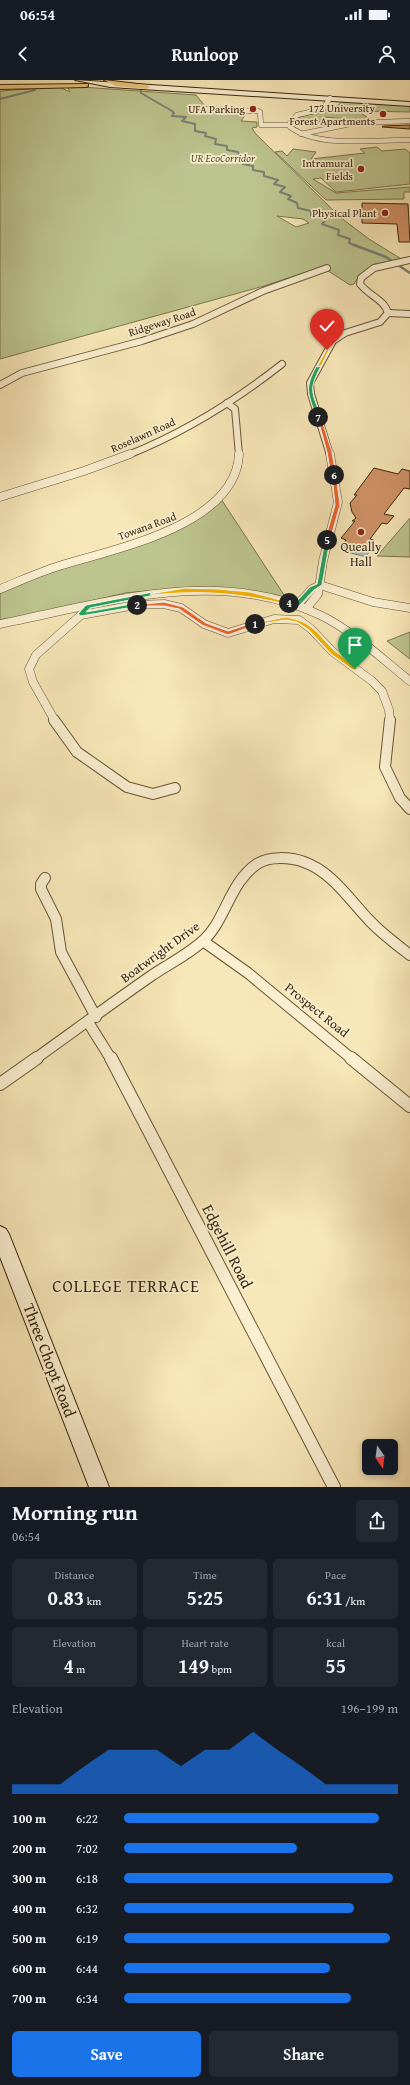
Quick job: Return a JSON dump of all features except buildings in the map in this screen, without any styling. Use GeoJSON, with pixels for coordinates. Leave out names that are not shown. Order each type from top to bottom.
{"type":"FeatureCollection","features":[{"type":"Feature","properties":{"kind":"main road"},"geometry":{"type":"LineString","coordinates":[[0,85],[33,80]]}},
{"type":"Feature","properties":{"kind":"main road"},"geometry":{"type":"LineString","coordinates":[[0,85],[68,80]]}},
{"type":"Feature","properties":{"kind":"main road"},"geometry":{"type":"LineString","coordinates":[[71,80],[76,84],[86,85],[207,93],[280,95]]}},
{"type":"Feature","properties":{"kind":"main road"},"geometry":{"type":"LineString","coordinates":[[78,80],[96,84],[410,104]]}},
{"type":"Feature","properties":{"kind":"main road"},"geometry":{"type":"LineString","coordinates":[[107,80],[112,83],[146,87]]}},
{"type":"Feature","properties":{"kind":"main road"},"geometry":{"type":"LineString","coordinates":[[0,85],[86,85]]}},
{"type":"Feature","properties":{"kind":"main road"},"geometry":{"type":"LineString","coordinates":[[200,90],[207,93]]}},
{"type":"Feature","properties":{"kind":"main road","name":"Three Chopt Road"},"geometry":{"type":"LineString","coordinates":[[0,1234],[99,1487]]}},
{"type":"Feature","properties":{"kind":"street"},"geometry":{"type":"LineString","coordinates":[[289,125],[292,119],[297,115],[323,109],[330,98]]}},
{"type":"Feature","properties":{"kind":"street"},"geometry":{"type":"LineString","coordinates":[[207,109],[258,111],[260,112],[259,116],[261,125],[289,125],[301,134],[320,138],[342,140],[410,140]]}},
{"type":"Feature","properties":{"kind":"street"},"geometry":{"type":"LineString","coordinates":[[301,134],[350,124],[384,121],[410,121]]}},
{"type":"Feature","properties":{"kind":"street"},"geometry":{"type":"LineString","coordinates":[[388,313],[385,306],[363,289],[360,281],[366,272],[390,264],[410,260]]}},
{"type":"Feature","properties":{"kind":"street","name":"Ridgeway Road"},"geometry":{"type":"LineString","coordinates":[[0,385],[11,378],[40,368],[142,341],[193,324],[264,291],[327,268]]}},
{"type":"Feature","properties":{"kind":"street"},"geometry":{"type":"LineString","coordinates":[[388,313],[410,314]]}},
{"type":"Feature","properties":{"kind":"street"},"geometry":{"type":"LineString","coordinates":[[309,606],[318,594],[323,561],[338,502],[330,452],[311,394],[310,383],[333,341],[345,333],[380,322],[388,313]]}},
{"type":"Feature","properties":{"kind":"street","name":"Roselawn Road"},"geometry":{"type":"LineString","coordinates":[[0,497],[132,453],[179,430],[227,403],[282,364]]}},
{"type":"Feature","properties":{"kind":"street"},"geometry":{"type":"LineString","coordinates":[[0,375],[11,378]]}},
{"type":"Feature","properties":{"kind":"street","name":"Towana Road"},"geometry":{"type":"LineString","coordinates":[[0,589],[60,566],[161,535],[187,522],[210,505],[226,488],[238,466],[238,425],[235,409],[227,403]]}},
{"type":"Feature","properties":{"kind":"street"},"geometry":{"type":"LineString","coordinates":[[297,605],[312,589],[320,585],[384,605],[410,608]]}},
{"type":"Feature","properties":{"kind":"street"},"geometry":{"type":"LineString","coordinates":[[0,624],[162,592],[197,590],[250,594],[297,605],[309,606],[328,595],[342,593]]}},
{"type":"Feature","properties":{"kind":"street"},"geometry":{"type":"LineString","coordinates":[[81,614],[135,605],[155,604],[181,608],[204,624],[228,633],[274,619],[294,619],[304,623],[333,652],[372,681],[382,691],[389,710],[390,723],[385,767],[400,798],[410,809]]}},
{"type":"Feature","properties":{"kind":"street"},"geometry":{"type":"LineString","coordinates":[[88,606],[44,647],[31,662],[28,668],[29,674],[65,737],[77,752],[127,787],[153,794],[175,788]]}},
{"type":"Feature","properties":{"kind":"street"},"geometry":{"type":"LineString","coordinates":[[309,606],[318,614],[352,635],[410,681]]}},
{"type":"Feature","properties":{"kind":"street","name":"Boatwright Drive"},"geometry":{"type":"LineString","coordinates":[[0,1084],[92,1020],[153,974],[203,941],[218,923],[238,884],[247,871],[265,861],[284,858],[306,863],[324,872],[382,932],[410,956]]}},
{"type":"Feature","properties":{"kind":"street","name":"Edgehill Road"},"geometry":{"type":"LineString","coordinates":[[45,878],[40,889],[56,919],[61,952],[98,1036],[119,1072],[334,1487]]}},
{"type":"Feature","properties":{"kind":"street","name":"Prospect Road"},"geometry":{"type":"LineString","coordinates":[[203,941],[248,972],[410,1106]]}},
{"type":"Feature","properties":{"kind":"green space","name":"UR EcoCorridor"},"geometry":{"type":"Polygon","coordinates":[[[67,86],[196,95],[204,105],[203,110],[247,112],[241,121],[257,122],[257,127],[252,128],[255,133],[340,217],[369,239],[403,260],[375,266],[363,272],[354,284],[350,285],[322,267],[264,286],[0,359],[0,91],[59,87],[70,92],[67,86]],[[277,216],[296,227],[309,223],[303,219],[277,216]]]}},
{"type":"Feature","properties":{"kind":"green space"},"geometry":{"type":"Polygon","coordinates":[[[350,102],[410,106],[410,112],[362,111],[362,114],[370,119],[360,120],[324,117],[314,125],[309,125],[299,117],[334,108],[341,103],[350,102]]]}},
{"type":"Feature","properties":{"kind":"green space","name":"Intramural Fields"},"geometry":{"type":"Polygon","coordinates":[[[377,147],[382,151],[405,149],[410,153],[410,184],[336,192],[321,178],[313,179],[336,193],[410,187],[410,192],[404,192],[404,199],[326,200],[275,152],[282,151],[287,156],[293,149],[316,152],[311,159],[365,153],[360,149],[377,147]]]}},
{"type":"Feature","properties":{"kind":"green space"},"geometry":{"type":"Polygon","coordinates":[[[221,499],[288,601],[212,589],[146,591],[125,593],[19,618],[0,620],[0,590],[179,529],[221,499]]]}},
{"type":"Feature","properties":{"kind":"green space"},"geometry":{"type":"Polygon","coordinates":[[[410,518],[410,557],[377,556],[410,518]]]}},
{"type":"Feature","properties":{"kind":"green space"},"geometry":{"type":"Polygon","coordinates":[[[410,632],[410,659],[387,641],[410,632]]]}},
{"type":"Feature","properties":{"kind":"water"},"geometry":{"type":"Polygon","coordinates":[[[343,545],[369,552],[366,557],[340,550],[343,545]]]}},
{"type":"Feature","properties":{"kind":"waterway"},"geometry":{"type":"LineString","coordinates":[[0,99],[35,90]]}},
{"type":"Feature","properties":{"kind":"waterway"},"geometry":{"type":"LineString","coordinates":[[141,90],[141,93],[172,111],[174,113],[172,116],[186,117],[182,121],[195,124],[195,131],[206,133],[205,136],[216,139],[215,144],[227,146],[227,150],[238,152],[239,156],[247,159],[243,164],[253,166],[253,170],[264,172],[264,176],[278,180],[274,184],[285,187],[280,192],[291,196],[288,199],[297,203],[298,208],[311,211],[311,216],[327,219],[322,224],[339,230],[338,235],[350,239],[349,243],[357,246]]}},
{"type":"Feature","properties":{"kind":"waterway"},"geometry":{"type":"LineString","coordinates":[[354,245],[386,257],[410,273]]}},
{"type":"Feature","properties":{"kind":"place","name":"UFA Parking"},"geometry":{"type":"Point","coordinates":[253,109]}},
{"type":"Feature","properties":{"kind":"place","name":"172 University Forest Apartments"},"geometry":{"type":"Point","coordinates":[383,114]}},
{"type":"Feature","properties":{"kind":"place","name":"Intramural Fields"},"geometry":{"type":"Point","coordinates":[361,169]}},
{"type":"Feature","properties":{"kind":"place","name":"Physical Plant"},"geometry":{"type":"Point","coordinates":[385,213]}},
{"type":"Feature","properties":{"kind":"place","name":"Queally Hall"},"geometry":{"type":"Point","coordinates":[361,532]}},
{"type":"Feature","properties":{"kind":"district","name":"COLLEGE TERRACE"},"geometry":{"type":"Point","coordinates":[126,1285]}},
{"type":"Feature","properties":{"kind":"route"},"geometry":{"type":"LineString","coordinates":[[327,350],[310,383],[311,394],[330,452],[338,502],[323,561],[319,581],[320,585],[312,589],[297,605],[262,596],[238,592],[218,590],[185,590],[151,594],[88,606],[81,614],[135,605],[164,604],[181,608],[204,624],[228,633],[253,624],[274,619],[285,618],[299,620],[321,638],[342,660],[355,669]]}}]}
